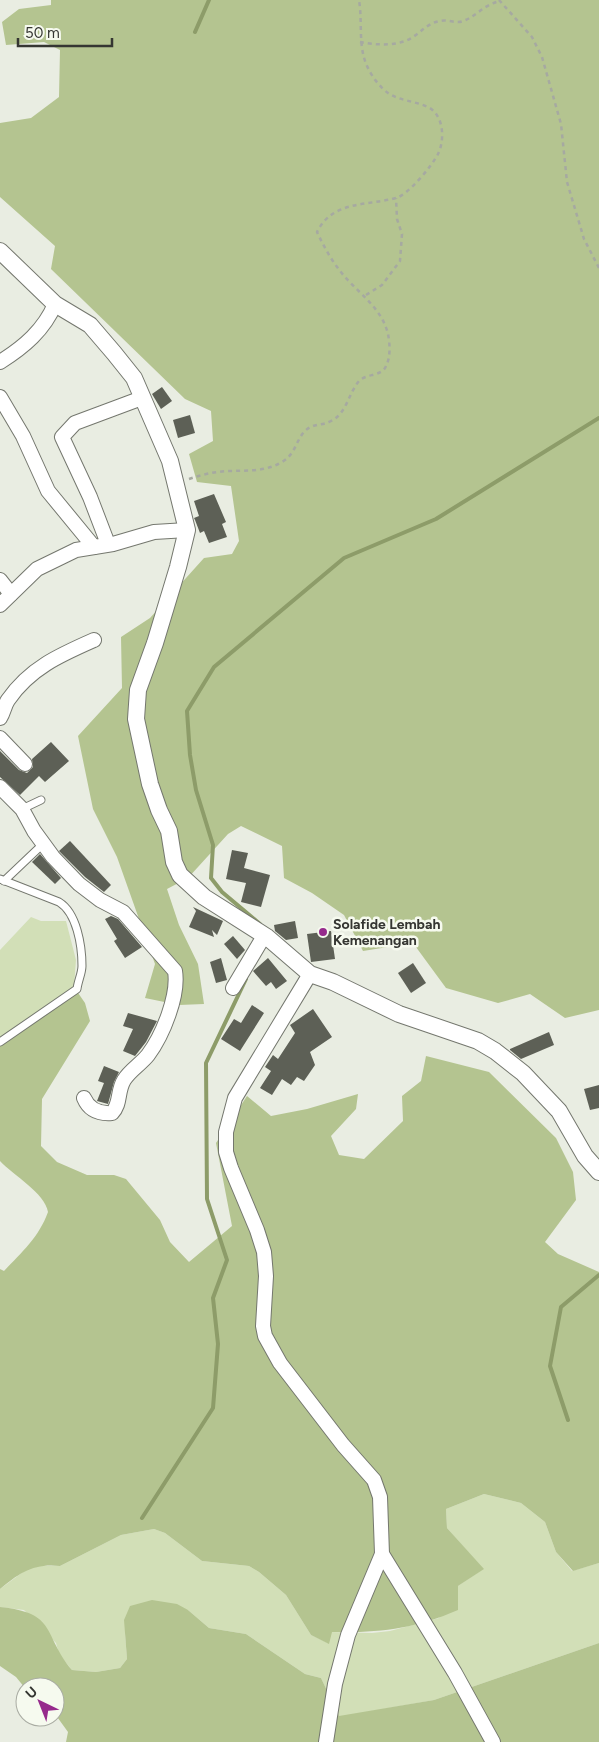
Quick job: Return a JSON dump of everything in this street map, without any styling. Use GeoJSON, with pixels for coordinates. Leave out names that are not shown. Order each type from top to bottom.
{"type":"FeatureCollection","features":[{"type":"Feature","properties":{"kind":"street"},"geometry":{"type":"LineString","coordinates":[[0,251],[55,304],[90,325],[134,378],[170,461],[187,530],[158,634],[138,690],[136,719],[140,744],[159,810],[169,832],[174,862],[180,875],[204,897],[268,938],[310,974],[333,982],[399,1014],[478,1041],[495,1051],[523,1073],[558,1111],[585,1156],[599,1172]]}},
{"type":"Feature","properties":{"kind":"street"},"geometry":{"type":"LineString","coordinates":[[0,362],[18,351],[39,331],[49,318],[55,304]]}},
{"type":"Feature","properties":{"kind":"street"},"geometry":{"type":"LineString","coordinates":[[0,397],[23,436],[48,491],[101,546]]}},
{"type":"Feature","properties":{"kind":"street"},"geometry":{"type":"LineString","coordinates":[[101,546],[90,498],[62,437],[75,423],[142,398]]}},
{"type":"Feature","properties":{"kind":"street"},"geometry":{"type":"LineString","coordinates":[[0,605],[37,569],[76,550],[101,546],[154,532],[187,530]]}},
{"type":"Feature","properties":{"kind":"street"},"geometry":{"type":"LineString","coordinates":[[0,580],[11,594]]}},
{"type":"Feature","properties":{"kind":"street"},"geometry":{"type":"LineString","coordinates":[[0,718],[8,700],[29,675],[51,659],[94,640]]}},
{"type":"Feature","properties":{"kind":"street"},"geometry":{"type":"LineString","coordinates":[[0,738],[25,764]]}},
{"type":"Feature","properties":{"kind":"street"},"geometry":{"type":"LineString","coordinates":[[0,787],[22,810],[43,844],[79,884],[100,900],[123,912],[175,971],[177,982],[170,1010],[151,1051],[122,1083],[115,1109],[112,1113],[94,1111],[86,1105],[84,1098]]}},
{"type":"Feature","properties":{"kind":"street"},"geometry":{"type":"LineString","coordinates":[[233,988],[268,938]]}},
{"type":"Feature","properties":{"kind":"street"},"geometry":{"type":"LineString","coordinates":[[310,974],[234,1098],[226,1132],[226,1152],[264,1252],[266,1276],[263,1326],[265,1336],[280,1363],[374,1480],[380,1497],[382,1554],[348,1635],[335,1684],[326,1742]]}},
{"type":"Feature","properties":{"kind":"street"},"geometry":{"type":"LineString","coordinates":[[382,1554],[455,1673],[493,1742]]}},
{"type":"Feature","properties":{"kind":"lane"},"geometry":{"type":"LineString","coordinates":[[22,810],[41,800]]}},
{"type":"Feature","properties":{"kind":"lane"},"geometry":{"type":"LineString","coordinates":[[0,1042],[77,989],[82,968],[80,942],[66,908],[59,902],[2,880],[43,844]]}},
{"type":"Feature","properties":{"kind":"path"},"geometry":{"type":"LineString","coordinates":[[175,482],[219,472],[258,470],[282,462],[296,450],[303,432],[312,425],[330,421],[345,408],[359,382],[369,374],[381,372],[385,368],[389,357],[387,333],[381,316],[366,295],[336,266],[317,232],[322,222],[342,208],[402,196],[427,170],[438,154],[443,132],[437,116],[429,107],[399,99],[380,86],[368,70],[360,42],[362,31],[359,0]]}},
{"type":"Feature","properties":{"kind":"path"},"geometry":{"type":"LineString","coordinates":[[360,42],[374,45],[400,42],[412,38],[425,27],[439,21],[462,22],[488,4],[500,1],[532,36],[542,57],[561,124],[567,182],[584,239],[599,268]]}},
{"type":"Feature","properties":{"kind":"path"},"geometry":{"type":"LineString","coordinates":[[366,295],[386,280],[400,261],[402,234],[397,219],[396,198]]}},
{"type":"Feature","properties":{"kind":"green space"},"geometry":{"type":"Polygon","coordinates":[[[51,0],[599,0],[599,1010],[565,1018],[530,994],[498,1003],[446,988],[413,943],[363,951],[344,915],[312,893],[284,878],[282,846],[241,826],[228,834],[188,878],[167,889],[179,925],[198,964],[204,1004],[179,1005],[145,998],[155,964],[117,857],[93,809],[78,736],[122,688],[121,637],[150,618],[204,558],[232,554],[239,541],[231,486],[197,482],[189,454],[213,441],[211,411],[185,399],[51,269],[55,246],[0,197],[0,123],[31,118],[59,97],[60,50],[44,42],[6,45],[2,22],[19,9],[51,5],[51,0]]]}},
{"type":"Feature","properties":{"kind":"green space"},"geometry":{"type":"Polygon","coordinates":[[[31,917],[41,921],[66,921],[76,960],[74,987],[0,1038],[0,950],[31,917]]]}},
{"type":"Feature","properties":{"kind":"green space"},"geometry":{"type":"Polygon","coordinates":[[[74,987],[85,1003],[90,1021],[42,1099],[41,1146],[57,1162],[87,1175],[114,1175],[126,1179],[160,1220],[170,1242],[189,1262],[232,1226],[216,1143],[247,1096],[271,1116],[307,1109],[358,1094],[356,1109],[331,1136],[339,1155],[364,1159],[403,1121],[402,1096],[421,1081],[426,1056],[489,1072],[556,1138],[573,1172],[576,1200],[545,1242],[558,1254],[599,1272],[599,1563],[573,1571],[556,1552],[545,1522],[521,1503],[484,1494],[446,1509],[447,1528],[484,1569],[458,1586],[458,1610],[426,1622],[396,1629],[365,1632],[332,1632],[329,1644],[311,1635],[286,1595],[259,1572],[249,1566],[202,1561],[165,1533],[154,1529],[121,1535],[60,1566],[42,1566],[27,1570],[0,1589],[0,1269],[4,1271],[29,1244],[40,1229],[48,1212],[46,1205],[35,1191],[0,1161],[0,1039],[74,987]]]}},
{"type":"Feature","properties":{"kind":"green space"},"geometry":{"type":"Polygon","coordinates":[[[484,1494],[521,1503],[545,1522],[556,1552],[572,1571],[599,1563],[599,1643],[434,1700],[339,1717],[321,1678],[305,1674],[246,1634],[209,1628],[188,1610],[125,1633],[127,1659],[120,1668],[96,1672],[72,1670],[59,1654],[56,1643],[24,1610],[0,1607],[0,1589],[27,1569],[38,1566],[60,1566],[121,1535],[154,1529],[165,1533],[202,1561],[249,1566],[259,1572],[286,1595],[311,1635],[328,1643],[331,1632],[372,1633],[390,1631],[439,1618],[458,1586],[483,1569],[447,1528],[446,1509],[484,1494]]]}},
{"type":"Feature","properties":{"kind":"green space"},"geometry":{"type":"Polygon","coordinates":[[[152,1600],[177,1604],[188,1610],[209,1628],[246,1634],[305,1674],[321,1678],[339,1716],[434,1700],[599,1643],[599,1742],[66,1742],[68,1732],[64,1727],[65,1677],[16,1677],[0,1666],[0,1607],[32,1614],[46,1627],[72,1670],[96,1672],[120,1668],[127,1659],[124,1620],[130,1606],[152,1600]]]}},
{"type":"Feature","properties":{"kind":"building"},"geometry":{"type":"Polygon","coordinates":[[[162,387],[172,401],[161,409],[152,394],[162,387]]]}},
{"type":"Feature","properties":{"kind":"building"},"geometry":{"type":"Polygon","coordinates":[[[190,415],[195,433],[178,438],[173,420],[190,415]]]}},
{"type":"Feature","properties":{"kind":"building"},"geometry":{"type":"Polygon","coordinates":[[[214,494],[226,522],[222,524],[227,537],[209,543],[204,531],[200,533],[194,518],[199,516],[194,501],[214,494]]]}},
{"type":"Feature","properties":{"kind":"building"},"geometry":{"type":"Polygon","coordinates":[[[51,742],[69,761],[45,782],[39,776],[20,795],[0,777],[0,751],[19,770],[27,773],[33,767],[32,759],[51,742]]]}},
{"type":"Feature","properties":{"kind":"building"},"geometry":{"type":"Polygon","coordinates":[[[70,841],[111,885],[104,892],[85,877],[59,851],[70,841]]]}},
{"type":"Feature","properties":{"kind":"building"},"geometry":{"type":"Polygon","coordinates":[[[232,850],[248,853],[244,868],[270,875],[261,907],[241,902],[246,883],[226,879],[232,850]]]}},
{"type":"Feature","properties":{"kind":"building"},"geometry":{"type":"Polygon","coordinates":[[[40,854],[61,878],[55,884],[32,862],[40,854]]]}},
{"type":"Feature","properties":{"kind":"building"},"geometry":{"type":"Polygon","coordinates":[[[193,907],[223,921],[217,935],[212,930],[214,937],[189,927],[196,911],[193,907]]]}},
{"type":"Feature","properties":{"kind":"building"},"geometry":{"type":"Polygon","coordinates":[[[111,916],[118,919],[142,947],[125,958],[114,941],[117,939],[105,919],[111,916]]]}},
{"type":"Feature","properties":{"kind":"building"},"geometry":{"type":"Polygon","coordinates":[[[295,921],[298,938],[286,940],[275,931],[274,925],[295,921]]]}},
{"type":"Feature","properties":{"kind":"building"},"geometry":{"type":"Polygon","coordinates":[[[331,931],[335,959],[311,962],[307,934],[331,931]]]}},
{"type":"Feature","properties":{"kind":"building"},"geometry":{"type":"Polygon","coordinates":[[[233,936],[245,950],[237,959],[224,944],[233,936]]]}},
{"type":"Feature","properties":{"kind":"building"},"geometry":{"type":"Polygon","coordinates":[[[221,958],[227,980],[216,983],[210,962],[221,958]]]}},
{"type":"Feature","properties":{"kind":"building"},"geometry":{"type":"Polygon","coordinates":[[[268,958],[287,981],[276,989],[271,982],[266,986],[253,971],[268,958]]]}},
{"type":"Feature","properties":{"kind":"building"},"geometry":{"type":"Polygon","coordinates":[[[413,963],[426,983],[411,993],[398,973],[413,963]]]}},
{"type":"Feature","properties":{"kind":"building"},"geometry":{"type":"Polygon","coordinates":[[[252,1005],[264,1013],[240,1051],[221,1039],[234,1019],[241,1023],[252,1005]]]}},
{"type":"Feature","properties":{"kind":"building"},"geometry":{"type":"Polygon","coordinates":[[[313,1009],[332,1037],[310,1052],[315,1065],[304,1081],[297,1077],[291,1085],[282,1079],[272,1095],[260,1088],[271,1071],[265,1067],[273,1055],[278,1059],[295,1033],[290,1025],[313,1009]]]}},
{"type":"Feature","properties":{"kind":"building"},"geometry":{"type":"Polygon","coordinates":[[[128,1013],[157,1021],[146,1042],[135,1056],[123,1051],[133,1029],[123,1026],[128,1013]]]}},
{"type":"Feature","properties":{"kind":"building"},"geometry":{"type":"Polygon","coordinates":[[[549,1032],[554,1045],[521,1059],[510,1050],[510,1049],[549,1032]]]}},
{"type":"Feature","properties":{"kind":"building"},"geometry":{"type":"Polygon","coordinates":[[[104,1066],[119,1072],[108,1104],[97,1101],[104,1083],[98,1081],[104,1066]]]}},
{"type":"Feature","properties":{"kind":"building"},"geometry":{"type":"Polygon","coordinates":[[[599,1085],[599,1108],[590,1110],[584,1089],[599,1085]]]}},
{"type":"Feature","properties":{"kind":"waterway"},"geometry":{"type":"LineString","coordinates":[[195,32],[209,0]]}},
{"type":"Feature","properties":{"kind":"waterway"},"geometry":{"type":"LineString","coordinates":[[260,924],[222,892],[211,878],[213,845],[196,790],[190,755],[187,711],[214,667],[344,558],[436,519],[599,418]]}},
{"type":"Feature","properties":{"kind":"waterway"},"geometry":{"type":"LineString","coordinates":[[142,1518],[213,1408],[218,1344],[213,1298],[227,1260],[207,1199],[206,1063],[246,979]]}},
{"type":"Feature","properties":{"kind":"waterway"},"geometry":{"type":"LineString","coordinates":[[568,1420],[550,1366],[561,1307],[599,1275]]}},
{"type":"Feature","properties":{"kind":"place","name":"Solafide Lembah Kemenangan"},"geometry":{"type":"Point","coordinates":[323,932]}}]}
